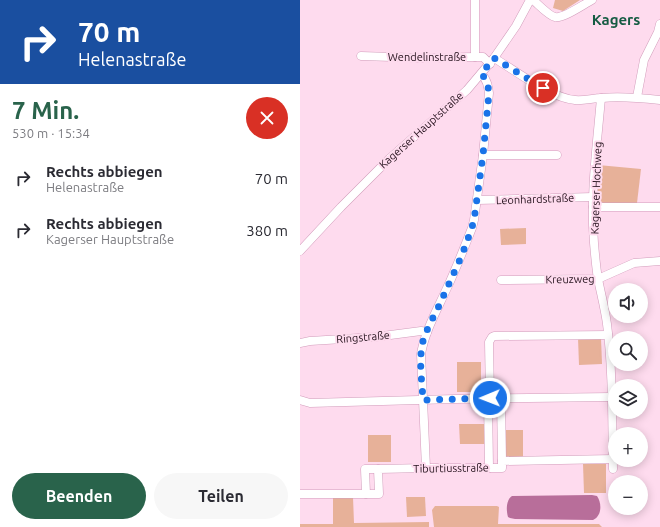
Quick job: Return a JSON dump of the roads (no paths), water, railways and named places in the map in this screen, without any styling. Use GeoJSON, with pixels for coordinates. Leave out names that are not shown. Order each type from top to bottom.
{"type":"FeatureCollection","features":[{"type":"Feature","properties":{"kind":"street"},"geometry":{"type":"LineString","coordinates":[[475,0],[475,57]]}},
{"type":"Feature","properties":{"kind":"street"},"geometry":{"type":"LineString","coordinates":[[532,0],[552,16],[557,18],[592,0]]}},
{"type":"Feature","properties":{"kind":"street","name":"Kagerser Hauptstraße"},"geometry":{"type":"LineString","coordinates":[[300,251],[389,159],[467,90],[492,61],[532,0]]}},
{"type":"Feature","properties":{"kind":"street"},"geometry":{"type":"LineString","coordinates":[[636,98],[644,60],[658,32],[660,24]]}},
{"type":"Feature","properties":{"kind":"street","name":"Wendelinstraße"},"geometry":{"type":"LineString","coordinates":[[362,56],[422,58],[482,57],[553,93],[574,100],[627,97],[660,100]]}},
{"type":"Feature","properties":{"kind":"street"},"geometry":{"type":"LineString","coordinates":[[426,468],[421,354],[427,332],[448,287],[472,228],[483,155],[489,93],[488,85],[481,74]]}},
{"type":"Feature","properties":{"kind":"street","name":"Kagerser Hochweg"},"geometry":{"type":"LineString","coordinates":[[601,98],[593,197],[594,243],[598,279],[608,335]]}},
{"type":"Feature","properties":{"kind":"street"},"geometry":{"type":"LineString","coordinates":[[483,155],[557,155]]}},
{"type":"Feature","properties":{"kind":"street","name":"Leonhardstraße"},"geometry":{"type":"LineString","coordinates":[[477,200],[593,197]]}},
{"type":"Feature","properties":{"kind":"street"},"geometry":{"type":"LineString","coordinates":[[593,207],[660,207]]}},
{"type":"Feature","properties":{"kind":"street","name":"Kreuzweg"},"geometry":{"type":"LineString","coordinates":[[502,280],[598,279],[634,263],[660,261]]}},
{"type":"Feature","properties":{"kind":"street","name":"Ringstraße"},"geometry":{"type":"LineString","coordinates":[[300,343],[310,340],[375,337],[421,331],[427,332]]}},
{"type":"Feature","properties":{"kind":"street"},"geometry":{"type":"LineString","coordinates":[[489,468],[489,342],[492,337],[608,335]]}},
{"type":"Feature","properties":{"kind":"street"},"geometry":{"type":"LineString","coordinates":[[300,400],[310,403],[489,398],[608,397]]}},
{"type":"Feature","properties":{"kind":"street"},"geometry":{"type":"LineString","coordinates":[[501,399],[502,461]]}},
{"type":"Feature","properties":{"kind":"street","name":"Tiburtiusstraße"},"geometry":{"type":"LineString","coordinates":[[366,494],[365,469],[502,468],[502,461],[608,459]]}},
{"type":"Feature","properties":{"kind":"street"},"geometry":{"type":"LineString","coordinates":[[300,494],[379,494],[378,469]]}},
{"type":"Feature","properties":{"kind":"district","name":"Kagers"},"geometry":{"type":"Point","coordinates":[616,20]}}]}
